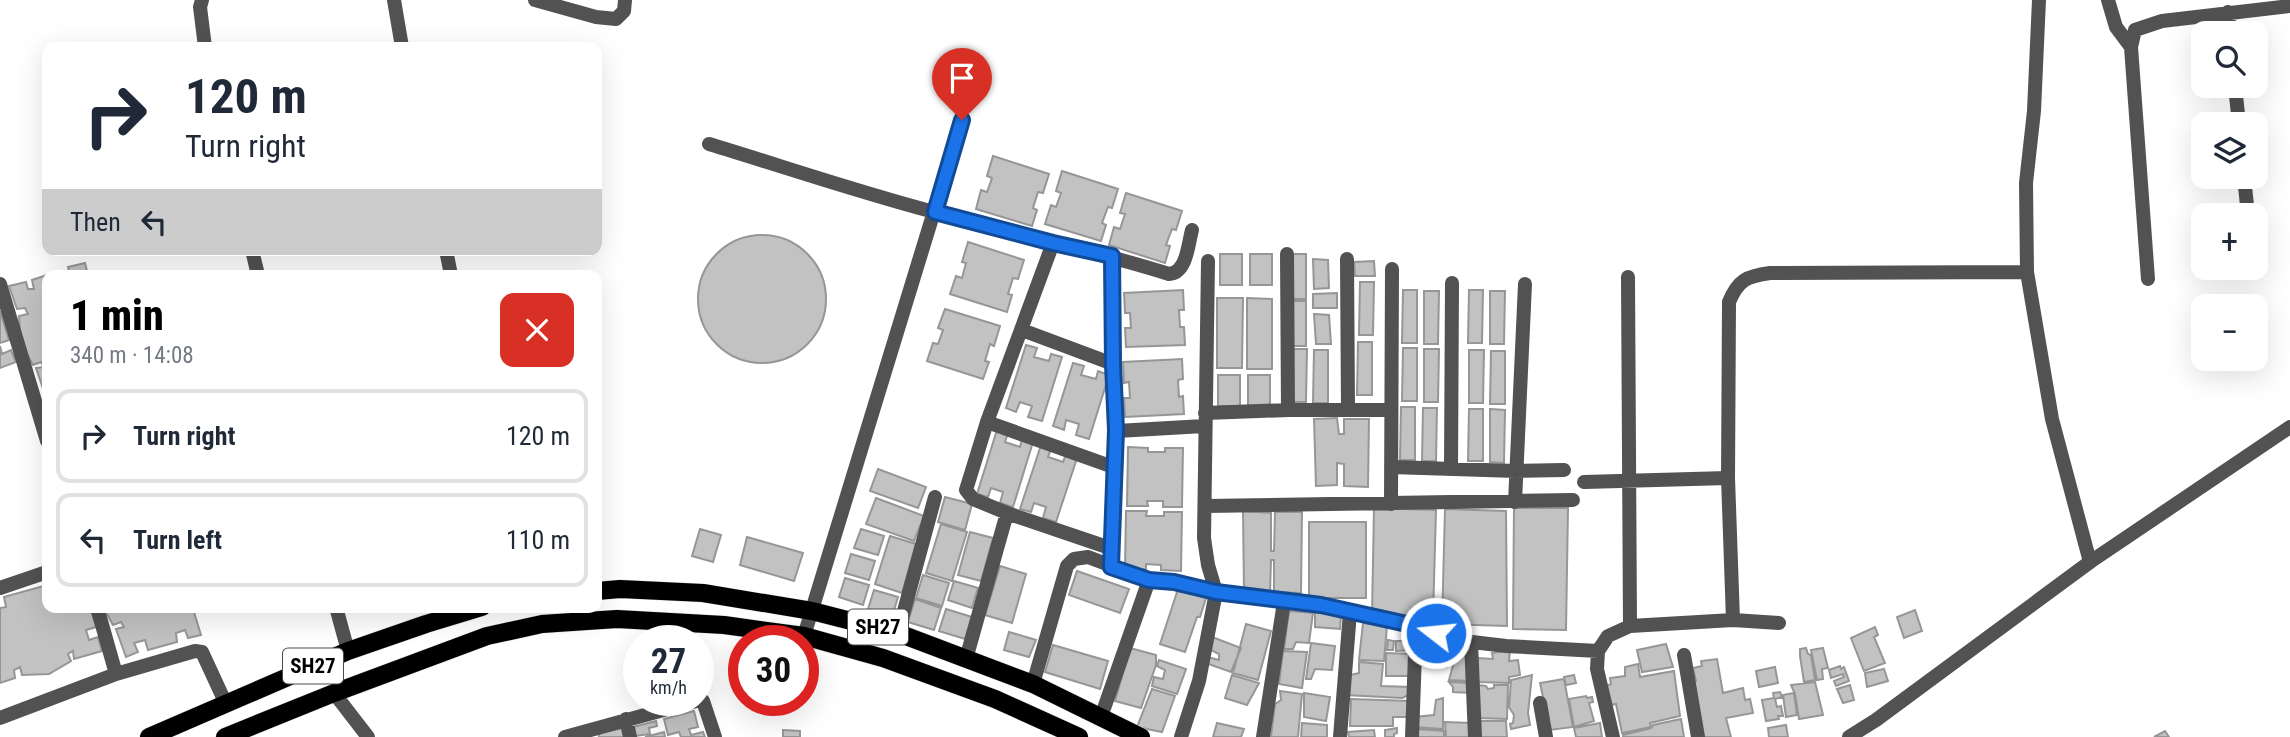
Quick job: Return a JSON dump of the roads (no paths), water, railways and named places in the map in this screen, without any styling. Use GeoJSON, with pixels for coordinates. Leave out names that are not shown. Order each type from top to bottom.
{"type":"FeatureCollection","features":[{"type":"Feature","properties":{"kind":"main road","name":"SH27"},"geometry":{"type":"LineString","coordinates":[[602,590],[703,593],[812,611],[898,632],[1033,684],[1141,737]]}},
{"type":"Feature","properties":{"kind":"main road","name":"SH27"},"geometry":{"type":"LineString","coordinates":[[149,737],[348,651],[462,613]]}},
{"type":"Feature","properties":{"kind":"main road","name":"SH27"},"geometry":{"type":"LineString","coordinates":[[225,737],[334,692],[487,636],[542,624],[617,618],[728,626]]}},
{"type":"Feature","properties":{"kind":"main road","name":"SH27"},"geometry":{"type":"LineString","coordinates":[[819,640],[883,658],[995,699],[1079,737]]}},
{"type":"Feature","properties":{"kind":"street"},"geometry":{"type":"LineString","coordinates":[[202,0],[200,8],[204,42]]}},
{"type":"Feature","properties":{"kind":"street"},"geometry":{"type":"LineString","coordinates":[[394,0],[401,42]]}},
{"type":"Feature","properties":{"kind":"street"},"geometry":{"type":"LineString","coordinates":[[536,0],[596,17],[616,19],[624,11],[625,0]]}},
{"type":"Feature","properties":{"kind":"street"},"geometry":{"type":"LineString","coordinates":[[2039,0],[2034,111],[2026,183],[2029,297],[2052,419],[2090,562]]}},
{"type":"Feature","properties":{"kind":"street"},"geometry":{"type":"LineString","coordinates":[[2108,0],[2116,27],[2131,47]]}},
{"type":"Feature","properties":{"kind":"street"},"geometry":{"type":"LineString","coordinates":[[2148,279],[2131,47],[2135,30],[2148,24],[2273,4],[2290,6]]}},
{"type":"Feature","properties":{"kind":"street"},"geometry":{"type":"LineString","coordinates":[[2228,12],[2229,21]]}},
{"type":"Feature","properties":{"kind":"street"},"geometry":{"type":"LineString","coordinates":[[808,625],[962,120]]}},
{"type":"Feature","properties":{"kind":"street"},"geometry":{"type":"LineString","coordinates":[[709,144],[935,212],[1112,256],[1169,274],[1182,267],[1192,230]]}},
{"type":"Feature","properties":{"kind":"street"},"geometry":{"type":"LineString","coordinates":[[1053,243],[987,422],[968,476],[966,490],[973,499],[1007,513],[1113,549]]}},
{"type":"Feature","properties":{"kind":"street"},"geometry":{"type":"LineString","coordinates":[[1287,254],[1288,410]]}},
{"type":"Feature","properties":{"kind":"street"},"geometry":{"type":"LineString","coordinates":[[1111,567],[1116,468],[1112,256]]}},
{"type":"Feature","properties":{"kind":"street"},"geometry":{"type":"LineString","coordinates":[[1347,259],[1348,409]]}},
{"type":"Feature","properties":{"kind":"street"},"geometry":{"type":"LineString","coordinates":[[1181,737],[1199,681],[1216,592],[1204,538],[1208,261]]}},
{"type":"Feature","properties":{"kind":"street"},"geometry":{"type":"LineString","coordinates":[[1391,269],[1391,504]]}},
{"type":"Feature","properties":{"kind":"street"},"geometry":{"type":"LineString","coordinates":[[1733,620],[1728,478],[1729,302],[1735,286],[1752,275],[1770,273],[2027,272]]}},
{"type":"Feature","properties":{"kind":"street"},"geometry":{"type":"LineString","coordinates":[[1628,277],[1630,626]]}},
{"type":"Feature","properties":{"kind":"street"},"geometry":{"type":"LineString","coordinates":[[1451,469],[1452,283]]}},
{"type":"Feature","properties":{"kind":"street"},"geometry":{"type":"LineString","coordinates":[[0,284],[42,406]]}},
{"type":"Feature","properties":{"kind":"street"},"geometry":{"type":"LineString","coordinates":[[1514,502],[1525,284]]}},
{"type":"Feature","properties":{"kind":"street"},"geometry":{"type":"LineString","coordinates":[[1022,330],[1113,364]]}},
{"type":"Feature","properties":{"kind":"street"},"geometry":{"type":"LineString","coordinates":[[1116,430],[1288,410],[1391,410]]}},
{"type":"Feature","properties":{"kind":"street"},"geometry":{"type":"LineString","coordinates":[[987,422],[1116,468]]}},
{"type":"Feature","properties":{"kind":"street"},"geometry":{"type":"LineString","coordinates":[[1849,737],[1876,720],[2090,562],[2290,427]]}},
{"type":"Feature","properties":{"kind":"street"},"geometry":{"type":"LineString","coordinates":[[1391,467],[1564,470]]}},
{"type":"Feature","properties":{"kind":"street"},"geometry":{"type":"LineString","coordinates":[[1584,482],[1728,478]]}},
{"type":"Feature","properties":{"kind":"street"},"geometry":{"type":"LineString","coordinates":[[898,632],[935,497]]}},
{"type":"Feature","properties":{"kind":"street"},"geometry":{"type":"LineString","coordinates":[[1205,506],[1573,500]]}},
{"type":"Feature","properties":{"kind":"street"},"geometry":{"type":"LineString","coordinates":[[966,659],[1007,513]]}},
{"type":"Feature","properties":{"kind":"street"},"geometry":{"type":"LineString","coordinates":[[1033,684],[1068,566],[1074,559],[1088,557],[1149,580],[1284,602],[1321,605],[1416,626],[1471,642],[1598,651]]}},
{"type":"Feature","properties":{"kind":"street"},"geometry":{"type":"LineString","coordinates":[[0,588],[42,574]]}},
{"type":"Feature","properties":{"kind":"street"},"geometry":{"type":"LineString","coordinates":[[1101,717],[1149,580]]}},
{"type":"Feature","properties":{"kind":"street"},"geometry":{"type":"LineString","coordinates":[[1263,737],[1284,602]]}},
{"type":"Feature","properties":{"kind":"street"},"geometry":{"type":"LineString","coordinates":[[1340,737],[1350,612]]}},
{"type":"Feature","properties":{"kind":"street"},"geometry":{"type":"LineString","coordinates":[[99,613],[116,674]]}},
{"type":"Feature","properties":{"kind":"street"},"geometry":{"type":"LineString","coordinates":[[338,613],[348,651]]}},
{"type":"Feature","properties":{"kind":"street"},"geometry":{"type":"LineString","coordinates":[[1613,737],[1597,669],[1598,651],[1608,636],[1630,626],[1733,620],[1779,623]]}},
{"type":"Feature","properties":{"kind":"street"},"geometry":{"type":"LineString","coordinates":[[1412,737],[1416,626]]}},
{"type":"Feature","properties":{"kind":"street"},"geometry":{"type":"LineString","coordinates":[[1471,642],[1475,737]]}},
{"type":"Feature","properties":{"kind":"street"},"geometry":{"type":"LineString","coordinates":[[0,718],[116,674],[195,651],[202,652],[226,704]]}},
{"type":"Feature","properties":{"kind":"street"},"geometry":{"type":"LineString","coordinates":[[1684,655],[1698,737]]}},
{"type":"Feature","properties":{"kind":"street"},"geometry":{"type":"LineString","coordinates":[[334,692],[368,737]]}},
{"type":"Feature","properties":{"kind":"street"},"geometry":{"type":"LineString","coordinates":[[565,737],[696,701],[703,701],[715,737]]}},
{"type":"Feature","properties":{"kind":"street"},"geometry":{"type":"LineString","coordinates":[[1539,703],[1546,737]]}},
{"type":"Feature","properties":{"kind":"street"},"geometry":{"type":"LineString","coordinates":[[626,719],[630,737]]}}]}
